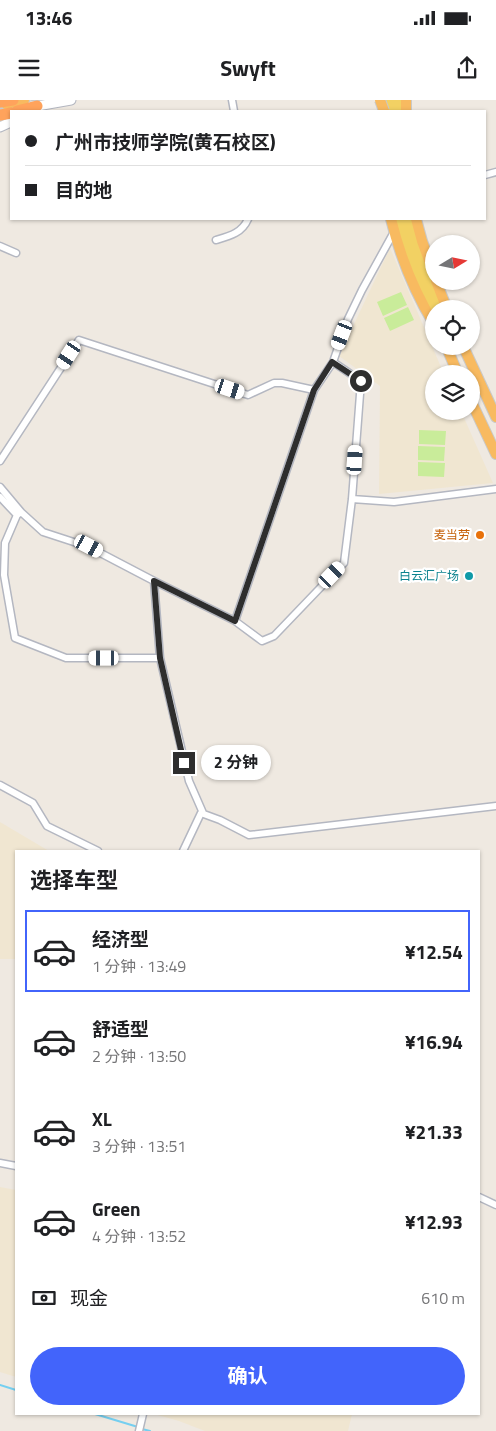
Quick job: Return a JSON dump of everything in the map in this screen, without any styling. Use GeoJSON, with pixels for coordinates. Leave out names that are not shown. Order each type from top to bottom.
{"type":"FeatureCollection","features":[{"type":"Feature","properties":{"kind":"highway"},"geometry":{"type":"LineString","coordinates":[[0,107],[13,100]]}},
{"type":"Feature","properties":{"kind":"highway"},"geometry":{"type":"LineString","coordinates":[[0,107],[24,100]]}},
{"type":"Feature","properties":{"kind":"highway"},"geometry":{"type":"LineString","coordinates":[[391,220],[412,285],[425,308]]}},
{"type":"Feature","properties":{"kind":"highway"},"geometry":{"type":"LineString","coordinates":[[416,220],[425,248]]}},
{"type":"Feature","properties":{"kind":"highway"},"geometry":{"type":"LineString","coordinates":[[467,355],[496,417]]}},
{"type":"Feature","properties":{"kind":"highway"},"geometry":{"type":"LineString","coordinates":[[480,420],[496,454]]}},
{"type":"Feature","properties":{"kind":"main road"},"geometry":{"type":"LineString","coordinates":[[33,109],[49,100]]}},
{"type":"Feature","properties":{"kind":"main road"},"geometry":{"type":"LineString","coordinates":[[0,107],[33,109],[70,100]]}},
{"type":"Feature","properties":{"kind":"main road"},"geometry":{"type":"LineString","coordinates":[[400,220],[407,244],[428,300]]}},
{"type":"Feature","properties":{"kind":"main road"},"geometry":{"type":"LineString","coordinates":[[408,220],[424,271],[438,300]]}},
{"type":"Feature","properties":{"kind":"street"},"geometry":{"type":"LineString","coordinates":[[216,240],[233,235],[244,226],[247,220]]}},
{"type":"Feature","properties":{"kind":"street"},"geometry":{"type":"LineString","coordinates":[[235,621],[314,390],[332,362],[348,319],[394,232]]}},
{"type":"Feature","properties":{"kind":"street"},"geometry":{"type":"LineString","coordinates":[[0,246],[16,253]]}},
{"type":"Feature","properties":{"kind":"street"},"geometry":{"type":"LineString","coordinates":[[0,461],[79,340],[248,395],[274,383],[314,390]]}},
{"type":"Feature","properties":{"kind":"street"},"geometry":{"type":"LineString","coordinates":[[0,497],[43,532],[89,546],[235,621],[262,641],[274,636],[344,563],[352,499],[361,381],[332,362]]}},
{"type":"Feature","properties":{"kind":"street"},"geometry":{"type":"LineString","coordinates":[[0,486],[19,514]]}},
{"type":"Feature","properties":{"kind":"street"},"geometry":{"type":"LineString","coordinates":[[352,499],[394,502],[496,489]]}},
{"type":"Feature","properties":{"kind":"street"},"geometry":{"type":"LineString","coordinates":[[19,514],[5,543],[4,574],[15,638],[66,658],[160,658]]}},
{"type":"Feature","properties":{"kind":"street"},"geometry":{"type":"LineString","coordinates":[[154,581],[160,658],[188,781],[203,813],[249,835],[496,806]]}},
{"type":"Feature","properties":{"kind":"street"},"geometry":{"type":"LineString","coordinates":[[0,785],[32,804],[47,826],[96,850]]}},
{"type":"Feature","properties":{"kind":"street"},"geometry":{"type":"LineString","coordinates":[[183,850],[201,813],[203,813]]}},
{"type":"Feature","properties":{"kind":"street"},"geometry":{"type":"LineString","coordinates":[[0,1163],[15,1166]]}},
{"type":"Feature","properties":{"kind":"street"},"geometry":{"type":"LineString","coordinates":[[480,1197],[496,1205]]}},
{"type":"Feature","properties":{"kind":"street"},"geometry":{"type":"LineString","coordinates":[[139,1431],[143,1416]]}},
{"type":"Feature","properties":{"kind":"shaded area"},"geometry":{"type":"Polygon","coordinates":[[[390,248],[425,330],[425,355],[436,355],[440,365],[425,365],[425,420],[465,420],[493,483],[379,494],[380,386],[339,356],[390,248]]]}},
{"type":"Feature","properties":{"kind":"shaded area"},"geometry":{"type":"Polygon","coordinates":[[[0,822],[47,850],[15,850],[15,959],[0,959],[0,822]]]}},
{"type":"Feature","properties":{"kind":"shaded area"},"geometry":{"type":"Polygon","coordinates":[[[0,1187],[15,1190],[15,1377],[0,1372],[0,1187]]]}},
{"type":"Feature","properties":{"kind":"shaded area"},"geometry":{"type":"Polygon","coordinates":[[[158,1415],[352,1415],[348,1431],[205,1431],[158,1415]]]}},
{"type":"Feature","properties":{"kind":"green space"},"geometry":{"type":"Polygon","coordinates":[[[401,292],[407,305],[383,316],[377,302],[401,292]]]}},
{"type":"Feature","properties":{"kind":"green space"},"geometry":{"type":"Polygon","coordinates":[[[408,307],[414,320],[390,331],[384,318],[408,307]]]}},
{"type":"Feature","properties":{"kind":"green space"},"geometry":{"type":"Polygon","coordinates":[[[419,430],[446,431],[445,445],[419,444],[419,430]]]}},
{"type":"Feature","properties":{"kind":"green space"},"geometry":{"type":"Polygon","coordinates":[[[418,446],[445,447],[444,461],[418,460],[418,446]]]}},
{"type":"Feature","properties":{"kind":"green space"},"geometry":{"type":"Polygon","coordinates":[[[418,462],[445,463],[444,477],[418,476],[418,462]]]}},
{"type":"Feature","properties":{"kind":"waterway"},"geometry":{"type":"LineString","coordinates":[[0,1385],[15,1390]]}},
{"type":"Feature","properties":{"kind":"waterway"},"geometry":{"type":"LineString","coordinates":[[98,1415],[138,1427]]}},
{"type":"Feature","properties":{"kind":"waterway"},"geometry":{"type":"LineString","coordinates":[[142,1429],[150,1431]]}},
{"type":"Feature","properties":{"kind":"place","name":"麦当劳"},"geometry":{"type":"Point","coordinates":[480,535]}},
{"type":"Feature","properties":{"kind":"place","name":"白云汇广场"},"geometry":{"type":"Point","coordinates":[469,576]}},
{"type":"Feature","properties":{"kind":"route"},"geometry":{"type":"LineString","coordinates":[[184,763],[160,658],[154,581],[235,621],[314,390],[332,362],[361,381]]}}]}
